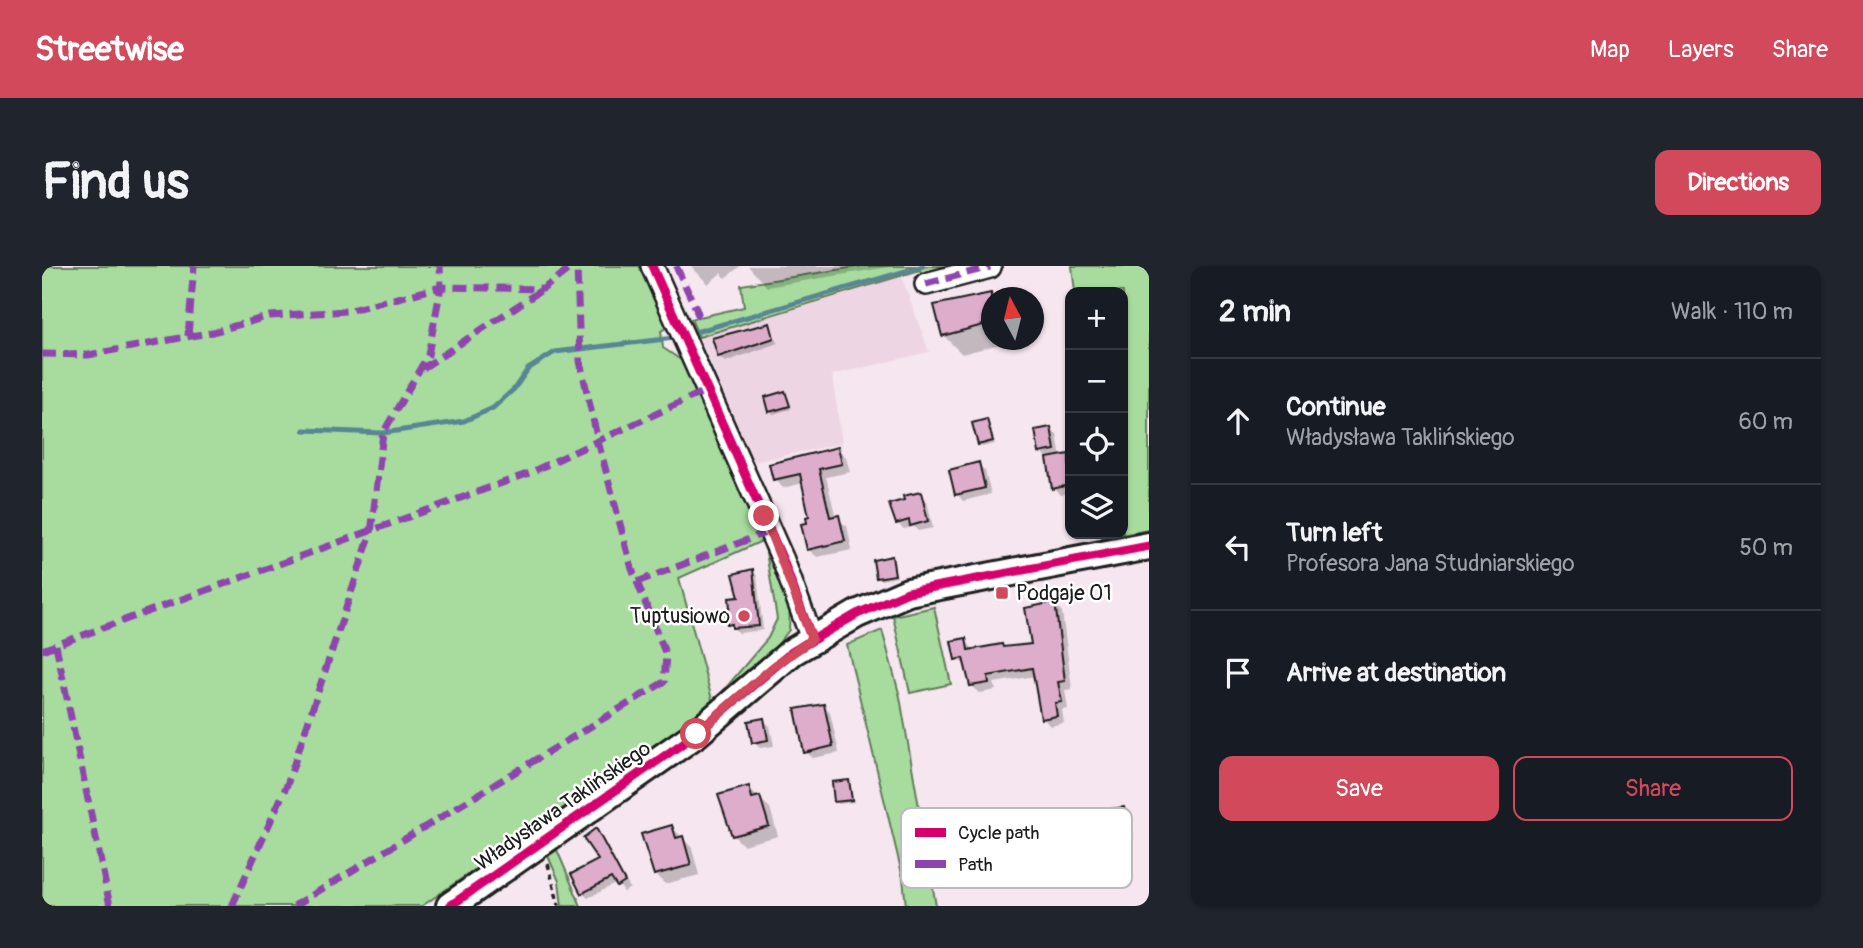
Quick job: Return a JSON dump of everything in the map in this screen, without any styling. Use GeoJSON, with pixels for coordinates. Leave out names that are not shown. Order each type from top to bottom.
{"type":"FeatureCollection","features":[{"type":"Feature","properties":{"kind":"street"},"geometry":{"type":"LineString","coordinates":[[652,266],[783,560],[812,639]]}},
{"type":"Feature","properties":{"kind":"street"},"geometry":{"type":"LineString","coordinates":[[926,284],[964,270],[989,267]]}},
{"type":"Feature","properties":{"kind":"street","name":"Władysława Taklińskiego"},"geometry":{"type":"LineString","coordinates":[[450,906],[696,734],[773,667],[812,639],[857,614],[908,592],[1149,547]]}},
{"type":"Feature","properties":{"kind":"path"},"geometry":{"type":"LineString","coordinates":[[539,846],[557,888],[559,906]]}},
{"type":"Feature","properties":{"kind":"shaded area"},"geometry":{"type":"Polygon","coordinates":[[[901,275],[929,352],[832,375],[842,443],[754,462],[699,337],[901,275]]]}},
{"type":"Feature","properties":{"kind":"green space"},"geometry":{"type":"Polygon","coordinates":[[[42,266],[641,266],[670,326],[661,331],[663,348],[687,364],[763,541],[679,578],[713,703],[768,638],[777,619],[765,547],[790,605],[789,630],[771,653],[713,704],[422,906],[42,906],[42,266]]]}},
{"type":"Feature","properties":{"kind":"green space"},"geometry":{"type":"Polygon","coordinates":[[[862,266],[956,266],[925,281],[920,270],[699,337],[691,319],[744,307],[741,285],[862,266]]]}},
{"type":"Feature","properties":{"kind":"green space"},"geometry":{"type":"Polygon","coordinates":[[[1072,266],[1149,266],[1149,530],[1128,534],[1128,287],[1074,287],[1072,266]]]}},
{"type":"Feature","properties":{"kind":"green space"},"geometry":{"type":"Polygon","coordinates":[[[934,607],[951,684],[910,693],[893,616],[934,607]]]}},
{"type":"Feature","properties":{"kind":"green space"},"geometry":{"type":"Polygon","coordinates":[[[882,630],[900,697],[919,808],[901,808],[901,870],[847,645],[882,630]]]}},
{"type":"Feature","properties":{"kind":"green space"},"geometry":{"type":"Polygon","coordinates":[[[557,850],[581,906],[562,906],[559,881],[548,856],[557,850]]]}},
{"type":"Feature","properties":{"kind":"green space"},"geometry":{"type":"Polygon","coordinates":[[[904,888],[933,888],[936,906],[906,906],[904,888]]]}},
{"type":"Feature","properties":{"kind":"building"},"geometry":{"type":"Polygon","coordinates":[[[981,295],[981,326],[942,336],[934,305],[981,295]]]}},
{"type":"Feature","properties":{"kind":"building"},"geometry":{"type":"Polygon","coordinates":[[[770,323],[774,338],[718,357],[712,338],[770,323]]]}},
{"type":"Feature","properties":{"kind":"building"},"geometry":{"type":"Polygon","coordinates":[[[785,391],[790,406],[769,412],[765,397],[785,391]]]}},
{"type":"Feature","properties":{"kind":"building"},"geometry":{"type":"Polygon","coordinates":[[[987,419],[993,441],[978,445],[972,423],[987,419]]]}},
{"type":"Feature","properties":{"kind":"building"},"geometry":{"type":"Polygon","coordinates":[[[1051,427],[1055,450],[1039,453],[1035,430],[1051,427]]]}},
{"type":"Feature","properties":{"kind":"building"},"geometry":{"type":"Polygon","coordinates":[[[838,447],[842,464],[819,469],[830,517],[839,515],[845,541],[807,550],[801,524],[807,523],[806,517],[809,516],[800,474],[773,480],[769,464],[838,447]]]}},
{"type":"Feature","properties":{"kind":"building"},"geometry":{"type":"Polygon","coordinates":[[[1065,455],[1065,486],[1052,489],[1047,458],[1065,455]]]}},
{"type":"Feature","properties":{"kind":"building"},"geometry":{"type":"Polygon","coordinates":[[[979,462],[985,488],[955,495],[949,470],[979,462]]]}},
{"type":"Feature","properties":{"kind":"building"},"geometry":{"type":"Polygon","coordinates":[[[921,492],[928,521],[910,526],[909,520],[896,524],[889,504],[904,500],[903,496],[921,492]]]}},
{"type":"Feature","properties":{"kind":"building"},"geometry":{"type":"Polygon","coordinates":[[[892,556],[895,575],[876,578],[873,560],[892,556]]]}},
{"type":"Feature","properties":{"kind":"building"},"geometry":{"type":"Polygon","coordinates":[[[753,569],[759,626],[732,628],[732,624],[727,625],[725,609],[730,608],[729,598],[739,597],[733,574],[753,569]]]}},
{"type":"Feature","properties":{"kind":"building"},"geometry":{"type":"Polygon","coordinates":[[[1055,602],[1065,681],[1058,682],[1062,702],[1055,703],[1057,716],[1041,719],[1032,668],[988,676],[989,683],[970,686],[963,658],[955,660],[951,641],[966,638],[968,650],[1002,644],[1003,647],[1031,644],[1025,608],[1055,602]]]}},
{"type":"Feature","properties":{"kind":"building"},"geometry":{"type":"Polygon","coordinates":[[[824,704],[833,746],[804,753],[795,709],[824,704]]]}},
{"type":"Feature","properties":{"kind":"building"},"geometry":{"type":"Polygon","coordinates":[[[764,718],[768,740],[752,743],[748,721],[764,718]]]}},
{"type":"Feature","properties":{"kind":"building"},"geometry":{"type":"Polygon","coordinates":[[[849,780],[852,800],[834,802],[832,782],[849,780]]]}},
{"type":"Feature","properties":{"kind":"building"},"geometry":{"type":"Polygon","coordinates":[[[749,786],[752,798],[760,796],[769,826],[732,836],[718,795],[749,786]]]}},
{"type":"Feature","properties":{"kind":"building"},"geometry":{"type":"Polygon","coordinates":[[[672,825],[676,838],[683,836],[691,865],[654,875],[641,834],[672,825]]]}},
{"type":"Feature","properties":{"kind":"building"},"geometry":{"type":"Polygon","coordinates":[[[596,828],[625,882],[617,887],[611,878],[581,894],[571,874],[598,860],[583,838],[596,828]]]}},
{"type":"Feature","properties":{"kind":"waterway"},"geometry":{"type":"LineString","coordinates":[[692,333],[923,266]]}},
{"type":"Feature","properties":{"kind":"waterway"},"geometry":{"type":"LineString","coordinates":[[304,430],[383,433],[464,421],[493,408],[514,389],[528,369],[555,352],[674,338]]}},
{"type":"Feature","properties":{"kind":"marked path"},"geometry":{"type":"LineString","coordinates":[[188,336],[194,266]]}},
{"type":"Feature","properties":{"kind":"marked path"},"geometry":{"type":"LineString","coordinates":[[42,354],[88,355],[213,332],[270,316],[347,311],[441,287],[440,266]]}},
{"type":"Feature","properties":{"kind":"marked path"},"geometry":{"type":"LineString","coordinates":[[232,906],[287,785],[371,533],[383,433],[428,355],[441,287],[543,289],[573,266]]}},
{"type":"Feature","properties":{"kind":"marked path"},"geometry":{"type":"LineString","coordinates":[[294,906],[664,682],[666,655],[632,569],[580,361],[577,266]]}},
{"type":"Feature","properties":{"kind":"marked path"},"geometry":{"type":"LineString","coordinates":[[676,266],[698,313],[690,317]]}},
{"type":"Feature","properties":{"kind":"marked path"},"geometry":{"type":"LineString","coordinates":[[926,284],[990,267]]}},
{"type":"Feature","properties":{"kind":"marked path"},"geometry":{"type":"LineString","coordinates":[[423,368],[543,289]]}},
{"type":"Feature","properties":{"kind":"marked path"},"geometry":{"type":"LineString","coordinates":[[42,650],[527,474],[707,390]]}},
{"type":"Feature","properties":{"kind":"marked path"},"geometry":{"type":"LineString","coordinates":[[637,582],[770,531]]}},
{"type":"Feature","properties":{"kind":"marked path"},"geometry":{"type":"LineString","coordinates":[[56,645],[110,906]]}},
{"type":"Feature","properties":{"kind":"cycle path"},"geometry":{"type":"LineString","coordinates":[[652,266],[783,560],[812,639]]}},
{"type":"Feature","properties":{"kind":"cycle path"},"geometry":{"type":"LineString","coordinates":[[450,906],[696,734],[792,652],[857,614],[908,592],[1149,546]]}},
{"type":"Feature","properties":{"kind":"place","name":"Podgaje 01"},"geometry":{"type":"Point","coordinates":[1002,593]}},
{"type":"Feature","properties":{"kind":"place","name":"Tuptusiowo"},"geometry":{"type":"Point","coordinates":[744,616]}},
{"type":"Feature","properties":{"kind":"route"},"geometry":{"type":"LineString","coordinates":[[696,734],[773,667],[812,639],[764,516]]}}]}
